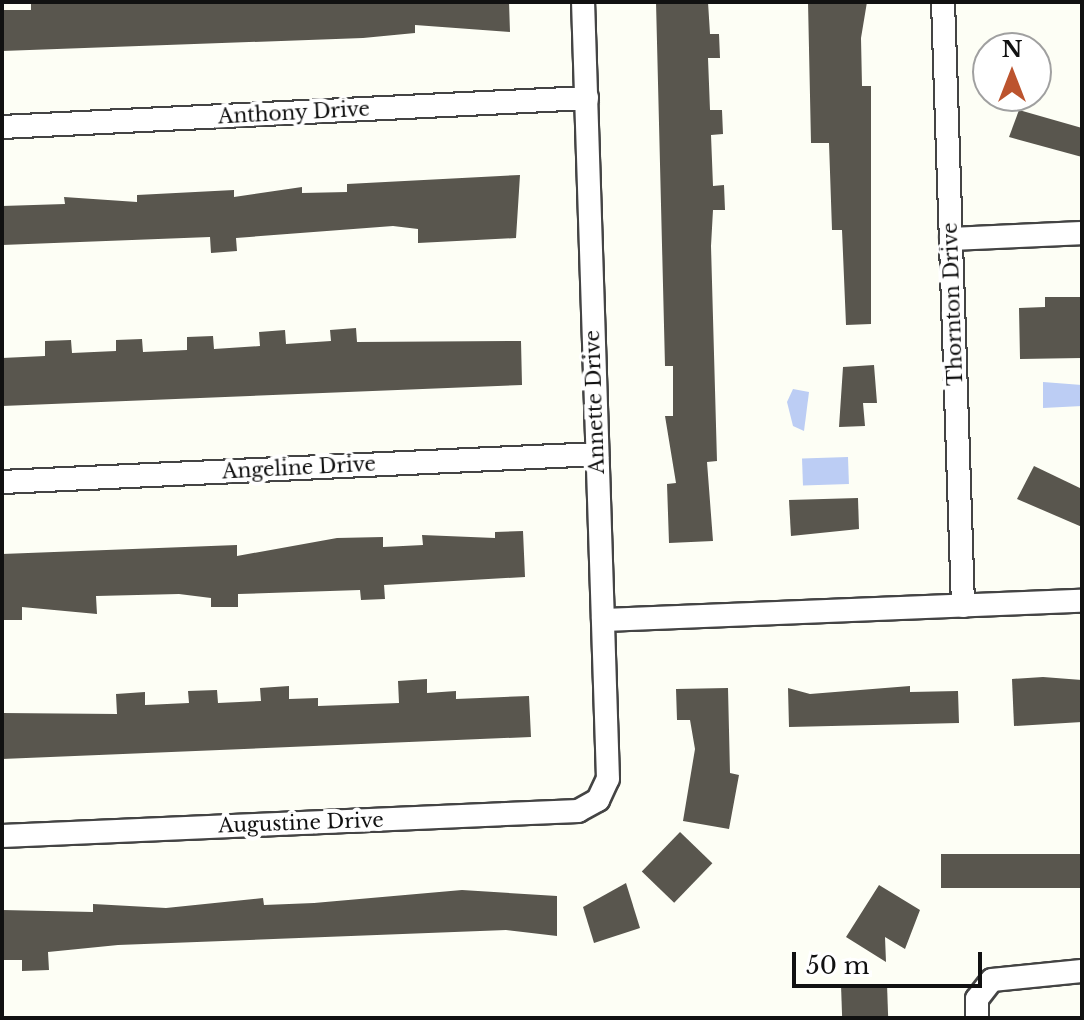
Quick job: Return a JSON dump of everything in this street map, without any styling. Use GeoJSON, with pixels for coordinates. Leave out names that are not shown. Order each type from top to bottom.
{"type":"FeatureCollection","features":[{"type":"Feature","properties":{"kind":"street","name":"Annette Drive"},"geometry":{"type":"LineString","coordinates":[[583,2],[608,779],[598,800]]}},
{"type":"Feature","properties":{"kind":"street","name":"Thornton Drive"},"geometry":{"type":"LineString","coordinates":[[943,2],[963,606]]}},
{"type":"Feature","properties":{"kind":"street","name":"Anthony Drive"},"geometry":{"type":"LineString","coordinates":[[2,127],[587,98]]}},
{"type":"Feature","properties":{"kind":"street"},"geometry":{"type":"LineString","coordinates":[[951,239],[1082,233]]}},
{"type":"Feature","properties":{"kind":"street","name":"Angeline Drive"},"geometry":{"type":"LineString","coordinates":[[2,482],[597,454]]}},
{"type":"Feature","properties":{"kind":"street"},"geometry":{"type":"LineString","coordinates":[[603,620],[1082,601]]}},
{"type":"Feature","properties":{"kind":"street","name":"Augustine Drive"},"geometry":{"type":"LineString","coordinates":[[2,836],[578,811],[598,800]]}},
{"type":"Feature","properties":{"kind":"street"},"geometry":{"type":"LineString","coordinates":[[977,1018],[982,988],[1005,975],[1082,971]]}},
{"type":"Feature","properties":{"kind":"water"},"geometry":{"type":"Polygon","coordinates":[[[1043,382],[1082,385],[1082,406],[1043,408],[1043,382]]]}},
{"type":"Feature","properties":{"kind":"water"},"geometry":{"type":"Polygon","coordinates":[[[793,389],[809,392],[804,431],[793,426],[787,402],[793,389]]]}},
{"type":"Feature","properties":{"kind":"water"},"geometry":{"type":"Polygon","coordinates":[[[848,457],[849,484],[803,486],[802,459],[848,457]]]}},
{"type":"Feature","properties":{"kind":"building"},"geometry":{"type":"Polygon","coordinates":[[[31,2],[509,2],[510,32],[415,25],[415,33],[363,38],[2,51],[2,10],[31,10],[31,2]]]}},
{"type":"Feature","properties":{"kind":"building"},"geometry":{"type":"Polygon","coordinates":[[[656,2],[708,2],[710,34],[719,34],[720,58],[708,58],[710,110],[722,110],[723,134],[711,135],[713,186],[724,185],[725,210],[713,210],[711,246],[717,461],[707,462],[713,541],[669,543],[667,484],[676,483],[665,416],[673,416],[673,366],[665,366],[656,2]]]}},
{"type":"Feature","properties":{"kind":"building"},"geometry":{"type":"Polygon","coordinates":[[[808,2],[867,2],[861,38],[862,86],[871,86],[871,324],[846,325],[842,230],[832,230],[829,143],[811,143],[808,2]]]}},
{"type":"Feature","properties":{"kind":"building"},"geometry":{"type":"Polygon","coordinates":[[[1018,112],[1026,112],[1082,128],[1082,157],[1009,137],[1018,112]]]}},
{"type":"Feature","properties":{"kind":"building"},"geometry":{"type":"Polygon","coordinates":[[[520,175],[516,238],[418,243],[418,229],[393,226],[236,238],[237,251],[211,253],[210,237],[2,245],[2,206],[65,204],[64,197],[137,202],[137,195],[234,190],[234,197],[302,187],[302,193],[347,192],[347,184],[520,175]]]}},
{"type":"Feature","properties":{"kind":"building"},"geometry":{"type":"Polygon","coordinates":[[[1045,297],[1082,297],[1082,358],[1020,359],[1019,308],[1045,307],[1045,297]]]}},
{"type":"Feature","properties":{"kind":"building"},"geometry":{"type":"Polygon","coordinates":[[[356,328],[357,342],[521,341],[522,385],[2,406],[2,358],[45,356],[45,341],[71,340],[72,353],[116,351],[116,340],[142,339],[143,352],[187,350],[187,337],[213,336],[214,349],[260,346],[259,332],[285,330],[286,344],[331,341],[330,330],[356,328]]]}},
{"type":"Feature","properties":{"kind":"building"},"geometry":{"type":"Polygon","coordinates":[[[874,365],[877,403],[863,403],[865,426],[839,427],[843,367],[874,365]]]}},
{"type":"Feature","properties":{"kind":"building"},"geometry":{"type":"Polygon","coordinates":[[[1034,466],[1082,489],[1082,527],[1017,499],[1034,466]]]}},
{"type":"Feature","properties":{"kind":"building"},"geometry":{"type":"Polygon","coordinates":[[[858,498],[859,529],[791,536],[789,500],[858,498]]]}},
{"type":"Feature","properties":{"kind":"building"},"geometry":{"type":"Polygon","coordinates":[[[523,531],[525,577],[384,585],[385,599],[361,600],[360,590],[238,594],[238,607],[211,607],[211,598],[179,594],[96,596],[97,614],[22,607],[22,620],[2,620],[2,554],[237,545],[237,556],[337,538],[383,537],[383,547],[423,545],[422,535],[495,538],[495,532],[523,531]]]}},
{"type":"Feature","properties":{"kind":"building"},"geometry":{"type":"Polygon","coordinates":[[[1043,677],[1082,680],[1082,722],[1014,726],[1012,679],[1043,677]]]}},
{"type":"Feature","properties":{"kind":"building"},"geometry":{"type":"Polygon","coordinates":[[[427,679],[427,693],[456,691],[456,699],[529,696],[531,737],[2,759],[2,713],[117,714],[116,694],[145,692],[145,705],[189,703],[188,691],[217,690],[218,703],[261,701],[260,688],[289,686],[289,699],[318,698],[318,706],[399,703],[398,681],[427,679]]]}},
{"type":"Feature","properties":{"kind":"building"},"geometry":{"type":"Polygon","coordinates":[[[910,686],[910,692],[958,691],[959,723],[789,727],[788,688],[810,694],[910,686]]]}},
{"type":"Feature","properties":{"kind":"building"},"geometry":{"type":"Polygon","coordinates":[[[728,688],[730,773],[739,775],[729,829],[683,821],[695,749],[690,720],[677,720],[676,689],[728,688]]]}},
{"type":"Feature","properties":{"kind":"building"},"geometry":{"type":"Polygon","coordinates":[[[680,832],[712,863],[674,903],[642,872],[680,832]]]}},
{"type":"Feature","properties":{"kind":"building"},"geometry":{"type":"Polygon","coordinates":[[[941,854],[1082,854],[1082,888],[941,888],[941,854]]]}},
{"type":"Feature","properties":{"kind":"building"},"geometry":{"type":"Polygon","coordinates":[[[626,883],[640,928],[594,943],[583,907],[626,883]]]}},
{"type":"Feature","properties":{"kind":"building"},"geometry":{"type":"Polygon","coordinates":[[[879,885],[920,910],[905,949],[885,937],[886,962],[846,937],[879,885]]]}},
{"type":"Feature","properties":{"kind":"building"},"geometry":{"type":"Polygon","coordinates":[[[462,890],[557,896],[557,936],[506,930],[118,945],[48,952],[49,970],[22,971],[22,960],[2,960],[2,910],[93,912],[93,904],[166,908],[263,898],[264,905],[314,903],[462,890]]]}},
{"type":"Feature","properties":{"kind":"building"},"geometry":{"type":"Polygon","coordinates":[[[887,984],[888,1018],[842,1018],[841,986],[887,984]]]}}]}
